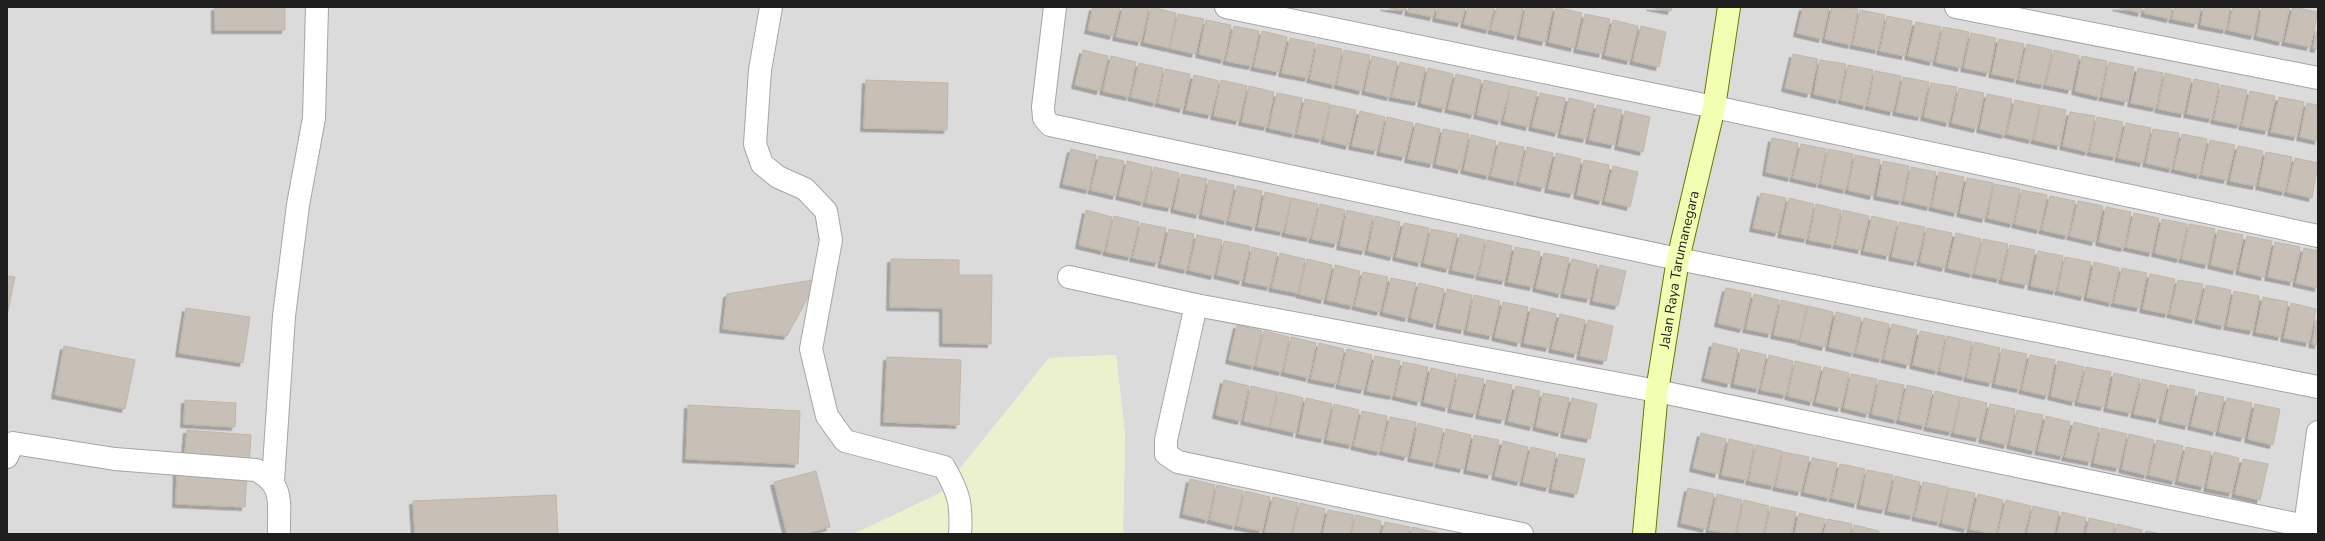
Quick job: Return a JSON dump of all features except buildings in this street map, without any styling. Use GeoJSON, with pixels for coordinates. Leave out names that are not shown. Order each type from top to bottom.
{"type":"FeatureCollection","features":[{"type":"Feature","properties":{"kind":"street"},"geometry":{"type":"LineString","coordinates":[[273,481],[284,316],[298,205],[314,118],[317,7]]}},
{"type":"Feature","properties":{"kind":"street"},"geometry":{"type":"LineString","coordinates":[[771,7],[760,70],[755,144],[762,164],[778,177],[805,189],[826,211],[831,240],[811,349],[827,416],[844,441],[944,467],[956,489],[961,512],[960,534]]}},
{"type":"Feature","properties":{"kind":"street"},"geometry":{"type":"LineString","coordinates":[[1055,7],[1043,107],[1044,118],[1050,125],[1678,259],[2318,387]]}},
{"type":"Feature","properties":{"kind":"street"},"geometry":{"type":"LineString","coordinates":[[1226,7],[1714,107],[2318,236]]}},
{"type":"Feature","properties":{"kind":"street","name":"Jalan Raya Tarumanegara"},"geometry":{"type":"LineString","coordinates":[[1644,534],[1657,391],[1678,259],[1714,107],[1729,7]]}},
{"type":"Feature","properties":{"kind":"street"},"geometry":{"type":"LineString","coordinates":[[1956,7],[2318,78]]}},
{"type":"Feature","properties":{"kind":"street"},"geometry":{"type":"LineString","coordinates":[[1069,277],[1196,305],[1657,391],[2312,529],[2318,432]]}},
{"type":"Feature","properties":{"kind":"street"},"geometry":{"type":"LineString","coordinates":[[1196,305],[1166,440],[1166,454],[1178,462],[1522,534]]}},
{"type":"Feature","properties":{"kind":"street"},"geometry":{"type":"LineString","coordinates":[[9,446],[115,459],[256,470],[273,481],[278,489],[279,534]]}},
{"type":"Feature","properties":{"kind":"shaded area"},"geometry":{"type":"Polygon","coordinates":[[[7,7],[2318,7],[2318,534],[1123,534],[1125,435],[1116,355],[1049,358],[940,493],[854,534],[7,534],[7,7]]]}},
{"type":"Feature","properties":{"kind":"green space"},"geometry":{"type":"Polygon","coordinates":[[[1116,355],[1125,435],[1123,534],[854,534],[940,493],[1050,358],[1116,355]]]}}]}
